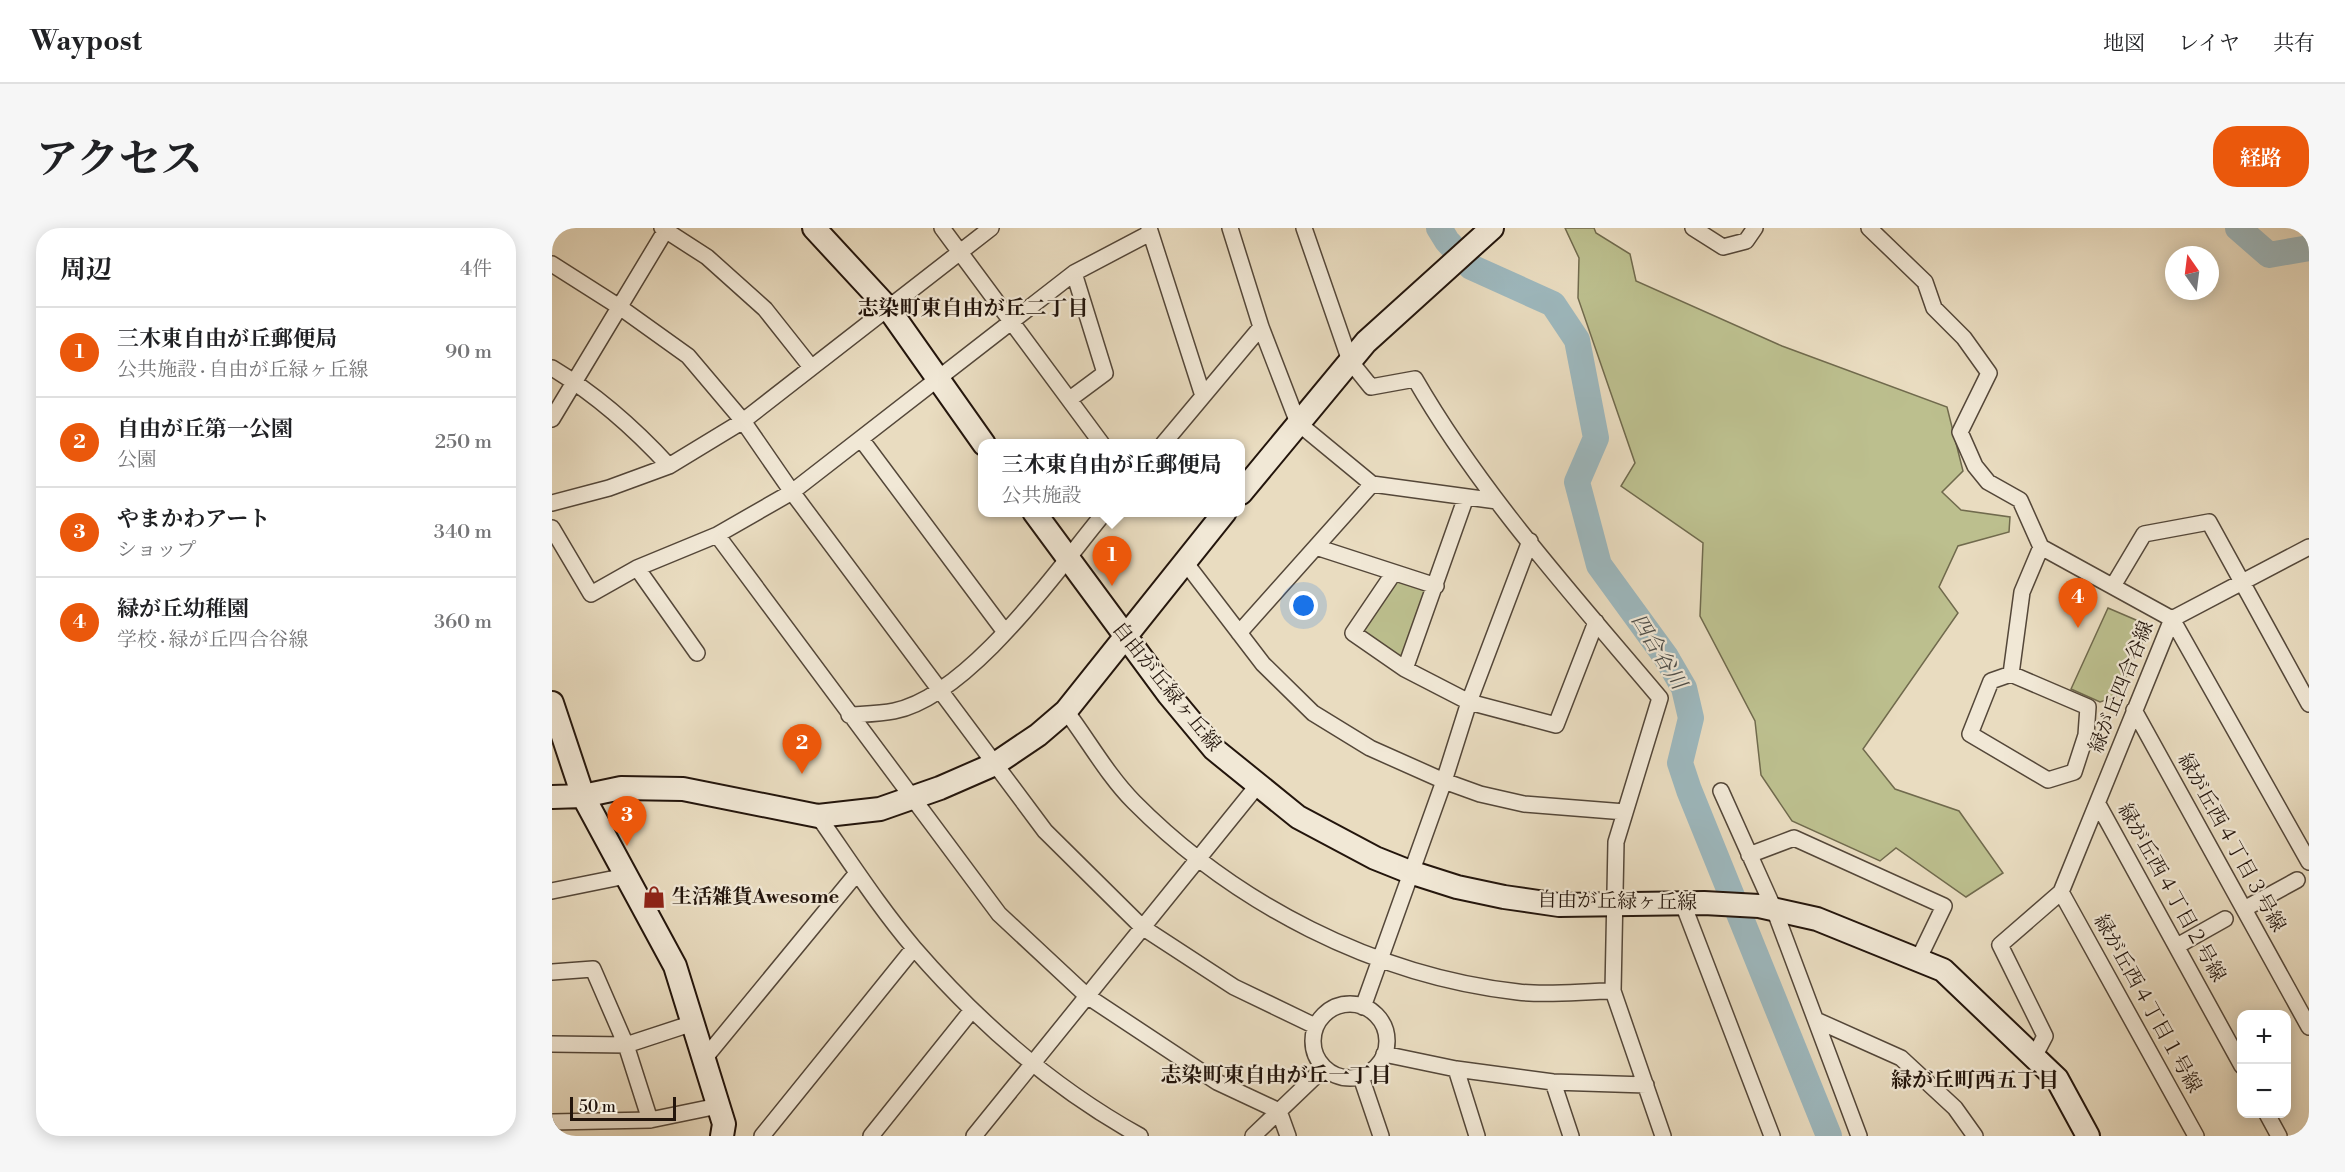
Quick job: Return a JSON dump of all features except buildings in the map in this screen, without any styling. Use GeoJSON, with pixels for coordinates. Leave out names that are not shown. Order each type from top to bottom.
{"type":"FeatureCollection","features":[{"type":"Feature","properties":{"kind":"street"},"geometry":{"type":"LineString","coordinates":[[814,228],[888,308],[980,439]]}},
{"type":"Feature","properties":{"kind":"street"},"geometry":{"type":"LineString","coordinates":[[942,228],[1098,439]]}},
{"type":"Feature","properties":{"kind":"street"},"geometry":{"type":"LineString","coordinates":[[552,503],[609,488],[669,466],[743,421],[991,228]]}},
{"type":"Feature","properties":{"kind":"street"},"geometry":{"type":"LineString","coordinates":[[1230,228],[1261,327],[1298,423],[1372,483],[1497,501]]}},
{"type":"Feature","properties":{"kind":"street"},"geometry":{"type":"LineString","coordinates":[[1304,228],[1350,361],[1371,387],[1415,379],[1435,414],[1497,501],[1660,698],[1616,842],[1614,991],[1663,1136]]}},
{"type":"Feature","properties":{"kind":"street"},"geometry":{"type":"LineString","coordinates":[[1245,488],[1366,342],[1492,228]]}},
{"type":"Feature","properties":{"kind":"street"},"geometry":{"type":"LineString","coordinates":[[1694,228],[1723,247],[1746,241],[1755,228]]}},
{"type":"Feature","properties":{"kind":"street"},"geometry":{"type":"LineString","coordinates":[[1869,228],[1925,282],[1934,308],[1964,338],[1989,373],[1960,432],[1975,466],[1988,482],[2020,500],[2041,547],[2022,592],[2011,674]]}},
{"type":"Feature","properties":{"kind":"street"},"geometry":{"type":"LineString","coordinates":[[552,419],[621,308],[665,229],[707,257],[765,309],[812,368]]}},
{"type":"Feature","properties":{"kind":"street"},"geometry":{"type":"LineString","coordinates":[[552,528],[591,594],[637,568],[717,535],[792,492],[1074,273],[1149,230],[1203,396]]}},
{"type":"Feature","properties":{"kind":"street"},"geometry":{"type":"LineString","coordinates":[[552,264],[621,308],[688,356],[743,421],[792,492],[1045,831],[1142,927],[1234,987],[1315,1026]]}},
{"type":"Feature","properties":{"kind":"street"},"geometry":{"type":"LineString","coordinates":[[1070,399],[1105,373],[1074,273]]}},
{"type":"Feature","properties":{"kind":"street"},"geometry":{"type":"LineString","coordinates":[[1167,439],[1261,327]]}},
{"type":"Feature","properties":{"kind":"street"},"geometry":{"type":"LineString","coordinates":[[552,368],[575,382],[631,426],[669,466]]}},
{"type":"Feature","properties":{"kind":"street"},"geometry":{"type":"LineString","coordinates":[[861,439],[1005,632]]}},
{"type":"Feature","properties":{"kind":"street"},"geometry":{"type":"LineString","coordinates":[[1239,633],[1372,483]]}},
{"type":"Feature","properties":{"kind":"street"},"geometry":{"type":"LineString","coordinates":[[1405,669],[1466,497]]}},
{"type":"Feature","properties":{"kind":"street","name":"自由が丘緑ヶ丘線"},"geometry":{"type":"LineString","coordinates":[[1037,517],[1124,636],[1215,749],[1257,786],[1298,817],[1367,854],[1410,872],[1457,887],[1504,897],[1559,905],[1616,906],[1693,903],[1767,908],[1817,919],[1943,970],[2056,1079],[2088,1136]]}},
{"type":"Feature","properties":{"kind":"street"},"geometry":{"type":"LineString","coordinates":[[849,715],[896,711],[941,690],[983,657],[1102,517]]}},
{"type":"Feature","properties":{"kind":"street"},"geometry":{"type":"LineString","coordinates":[[552,797],[583,796],[621,788],[683,789],[818,816],[880,809],[912,799],[995,764],[1038,735],[1066,711],[1222,517]]}},
{"type":"Feature","properties":{"kind":"street"},"geometry":{"type":"LineString","coordinates":[[2112,586],[2144,534],[2209,522],[2309,704]]}},
{"type":"Feature","properties":{"kind":"street"},"geometry":{"type":"LineString","coordinates":[[717,535],[999,914],[1087,996],[1217,1082],[1279,1111],[1288,1136]]}},
{"type":"Feature","properties":{"kind":"street"},"geometry":{"type":"LineString","coordinates":[[1362,1007],[1444,782],[1469,702],[1530,541]]}},
{"type":"Feature","properties":{"kind":"street"},"geometry":{"type":"LineString","coordinates":[[1317,547],[1393,574],[1436,586]]}},
{"type":"Feature","properties":{"kind":"street","name":"緑が丘四合谷線"},"geometry":{"type":"LineString","coordinates":[[2034,1057],[2045,1036],[2000,945],[2061,892],[2172,619],[2041,547]]}},
{"type":"Feature","properties":{"kind":"street"},"geometry":{"type":"LineString","coordinates":[[2309,547],[2172,619],[2309,862]]}},
{"type":"Feature","properties":{"kind":"street"},"geometry":{"type":"LineString","coordinates":[[1185,562],[1263,664],[1313,713],[1370,748],[1444,782],[1524,804],[1624,812]]}},
{"type":"Feature","properties":{"kind":"street"},"geometry":{"type":"LineString","coordinates":[[637,568],[697,653]]}},
{"type":"Feature","properties":{"kind":"street"},"geometry":{"type":"LineString","coordinates":[[1393,574],[1353,633],[1405,669],[1469,702],[1556,725],[1596,622]]}},
{"type":"Feature","properties":{"kind":"street"},"geometry":{"type":"LineString","coordinates":[[2011,674],[2088,707],[2086,735],[2074,772],[2048,780],[1970,734],[1991,681],[2011,674]]}},
{"type":"Feature","properties":{"kind":"street"},"geometry":{"type":"LineString","coordinates":[[552,703],[583,796],[675,966],[724,1124],[722,1136]]}},
{"type":"Feature","properties":{"kind":"street","name":"緑が丘西４丁目３号線"},"geometry":{"type":"LineString","coordinates":[[2134,710],[2309,1027]]}},
{"type":"Feature","properties":{"kind":"street"},"geometry":{"type":"LineString","coordinates":[[1066,711],[1133,801],[1198,857],[1242,890],[1281,915],[1331,939],[1379,958],[1447,979],[1520,993],[1614,991]]}},
{"type":"Feature","properties":{"kind":"street"},"geometry":{"type":"LineString","coordinates":[[974,1136],[1257,786]]}},
{"type":"Feature","properties":{"kind":"street"},"geometry":{"type":"LineString","coordinates":[[1721,790],[1749,855],[1767,908],[1816,1020],[1859,1136]]}},
{"type":"Feature","properties":{"kind":"street","name":"緑が丘西４丁目２号線"},"geometry":{"type":"LineString","coordinates":[[2098,804],[2240,1064]]}},
{"type":"Feature","properties":{"kind":"street"},"geometry":{"type":"LineString","coordinates":[[818,816],[857,873],[914,948],[972,1010],[1032,1064],[1140,1136]]}},
{"type":"Feature","properties":{"kind":"street"},"geometry":{"type":"LineString","coordinates":[[1749,855],[1794,838],[1944,906],[1918,960]]}},
{"type":"Feature","properties":{"kind":"street"},"geometry":{"type":"LineString","coordinates":[[704,1059],[857,873]]}},
{"type":"Feature","properties":{"kind":"street"},"geometry":{"type":"LineString","coordinates":[[552,891],[626,876]]}},
{"type":"Feature","properties":{"kind":"street"},"geometry":{"type":"LineString","coordinates":[[2244,909],[2297,880]]}},
{"type":"Feature","properties":{"kind":"street","name":"緑が丘西４丁目１号線"},"geometry":{"type":"LineString","coordinates":[[2061,892],[2196,1136]]}},
{"type":"Feature","properties":{"kind":"street"},"geometry":{"type":"LineString","coordinates":[[1693,903],[1772,1136]]}},
{"type":"Feature","properties":{"kind":"street"},"geometry":{"type":"LineString","coordinates":[[2177,946],[2225,919]]}},
{"type":"Feature","properties":{"kind":"street"},"geometry":{"type":"LineString","coordinates":[[762,1136],[914,948]]}},
{"type":"Feature","properties":{"kind":"street"},"geometry":{"type":"LineString","coordinates":[[552,972],[593,969],[626,1045],[650,1120]]}},
{"type":"Feature","properties":{"kind":"street"},"geometry":{"type":"LineString","coordinates":[[1343,1005],[1362,1007],[1377,1016],[1384,1026],[1387,1038],[1384,1054],[1372,1071],[1361,1077],[1337,1077],[1324,1068],[1313,1050],[1315,1026],[1332,1009],[1343,1005]]}},
{"type":"Feature","properties":{"kind":"street"},"geometry":{"type":"LineString","coordinates":[[871,1136],[972,1010]]}},
{"type":"Feature","properties":{"kind":"street"},"geometry":{"type":"LineString","coordinates":[[1816,1020],[1901,1058],[1955,1108],[1975,1136]]}},
{"type":"Feature","properties":{"kind":"street"},"geometry":{"type":"LineString","coordinates":[[552,1044],[626,1045],[693,1023]]}},
{"type":"Feature","properties":{"kind":"street"},"geometry":{"type":"LineString","coordinates":[[1384,1054],[1456,1069],[1553,1082],[1646,1085]]}},
{"type":"Feature","properties":{"kind":"street"},"geometry":{"type":"LineString","coordinates":[[1253,1136],[1324,1068]]}},
{"type":"Feature","properties":{"kind":"street"},"geometry":{"type":"LineString","coordinates":[[1456,1069],[1478,1136]]}},
{"type":"Feature","properties":{"kind":"street"},"geometry":{"type":"LineString","coordinates":[[1361,1077],[1382,1136]]}},
{"type":"Feature","properties":{"kind":"street"},"geometry":{"type":"LineString","coordinates":[[1553,1082],[1571,1136]]}},
{"type":"Feature","properties":{"kind":"street"},"geometry":{"type":"LineString","coordinates":[[552,1122],[650,1120],[718,1106]]}},
{"type":"Feature","properties":{"kind":"street"},"geometry":{"type":"LineString","coordinates":[[2270,1118],[2279,1136]]}},
{"type":"Feature","properties":{"kind":"green space"},"geometry":{"type":"Polygon","coordinates":[[[1565,228],[1594,228],[1596,233],[1630,254],[1636,281],[1782,346],[1947,407],[1963,471],[1942,492],[1961,510],[2010,517],[2009,532],[1958,546],[1939,587],[1958,613],[1863,749],[1895,789],[1959,811],[2003,873],[1966,897],[1896,848],[1880,861],[1792,821],[1761,775],[1755,721],[1700,616],[1703,543],[1621,486],[1635,463],[1578,298],[1579,258],[1565,228]]]}},
{"type":"Feature","properties":{"kind":"green space"},"geometry":{"type":"Polygon","coordinates":[[[1397,579],[1425,588],[1427,592],[1404,658],[1399,659],[1363,632],[1397,579]]]}},
{"type":"Feature","properties":{"kind":"green space"},"geometry":{"type":"Polygon","coordinates":[[[2108,608],[2150,626],[2116,697],[2100,702],[2071,689],[2108,608]]]}},
{"type":"Feature","properties":{"kind":"waterway","name":"四合谷川"},"geometry":{"type":"LineString","coordinates":[[1439,228],[1447,241],[1471,267],[1553,304],[1577,340],[1596,438],[1577,482],[1599,565],[1666,657],[1684,688],[1691,718],[1680,763],[1829,1136]]}},
{"type":"Feature","properties":{"kind":"waterway"},"geometry":{"type":"LineString","coordinates":[[2238,228],[2269,255],[2309,248]]}},
{"type":"Feature","properties":{"kind":"place","name":"三木東自由が丘郵便局"},"geometry":{"type":"Point","coordinates":[1112,586]}},
{"type":"Feature","properties":{"kind":"place","name":"緑が丘幼稚園"},"geometry":{"type":"Point","coordinates":[2078,628]}},
{"type":"Feature","properties":{"kind":"place","name":"自由が丘第一公園"},"geometry":{"type":"Point","coordinates":[802,774]}},
{"type":"Feature","properties":{"kind":"place","name":"やまかわアート"},"geometry":{"type":"Point","coordinates":[627,846]}},
{"type":"Feature","properties":{"kind":"place","name":"生活雑貨Awesome"},"geometry":{"type":"Point","coordinates":[654,897]}},
{"type":"Feature","properties":{"kind":"district","name":"志染町東自由が丘二丁目"},"geometry":{"type":"Point","coordinates":[973,309]}},
{"type":"Feature","properties":{"kind":"district","name":"志染町東自由が丘一丁目"},"geometry":{"type":"Point","coordinates":[1276,1076]}},
{"type":"Feature","properties":{"kind":"district","name":"緑が丘町西五丁目"},"geometry":{"type":"Point","coordinates":[1975,1081]}}]}
